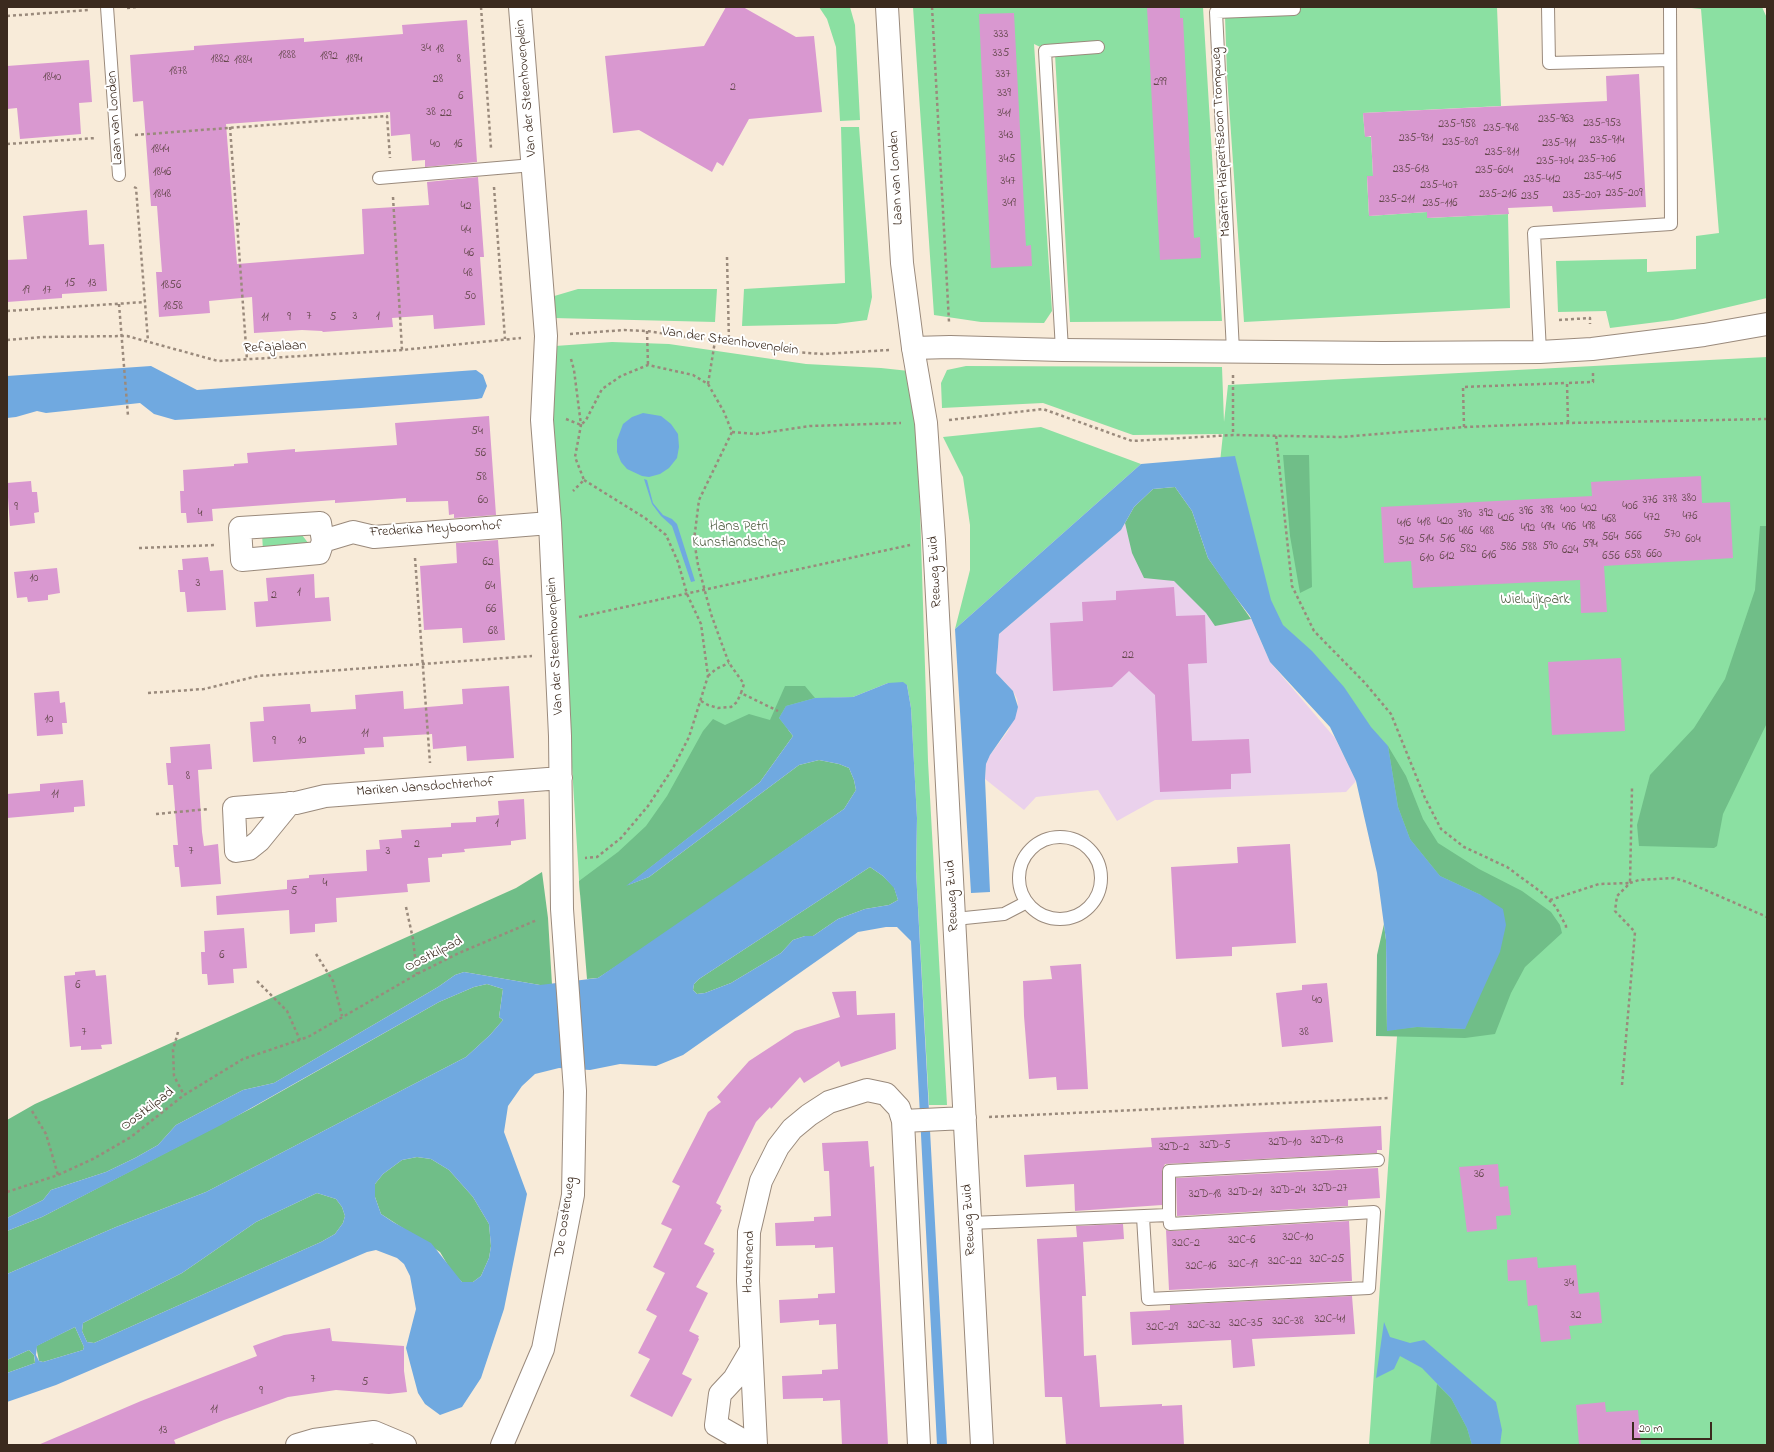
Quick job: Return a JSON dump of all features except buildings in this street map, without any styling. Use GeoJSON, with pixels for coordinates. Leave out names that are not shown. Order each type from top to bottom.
{"type":"FeatureCollection","features":[{"type":"Feature","properties":{"kind":"street","name":"Van der Steenhovenplein"},"geometry":{"type":"LineString","coordinates":[[520,7],[533,165],[551,336],[542,420],[550,523],[556,654],[561,778],[560,864],[565,956]]}},
{"type":"Feature","properties":{"kind":"street","name":"Laan van Londen"},"geometry":{"type":"LineString","coordinates":[[887,7],[902,263],[913,348]]}},
{"type":"Feature","properties":{"kind":"street"},"geometry":{"type":"LineString","coordinates":[[913,348],[950,347],[1062,350],[1383,353],[1540,352],[1599,348],[1704,336],[1767,324]]}},
{"type":"Feature","properties":{"kind":"street","name":"Reeweg Zuid"},"geometry":{"type":"LineString","coordinates":[[913,348],[926,422],[934,540],[954,920],[955,1118],[970,1223],[982,1445]]}},
{"type":"Feature","properties":{"kind":"street"},"geometry":{"type":"LineString","coordinates":[[320,523],[323,541],[319,553],[242,560],[240,528],[320,523]]}},
{"type":"Feature","properties":{"kind":"street","name":"Frederika Meyboomhof"},"geometry":{"type":"LineString","coordinates":[[323,541],[353,532],[374,537],[550,523]]}},
{"type":"Feature","properties":{"kind":"street","name":"Mariken Jansdochterhof"},"geometry":{"type":"LineString","coordinates":[[234,808],[290,803],[325,796],[561,778]]}},
{"type":"Feature","properties":{"kind":"street"},"geometry":{"type":"LineString","coordinates":[[234,808],[236,850],[249,849],[259,841],[290,803]]}},
{"type":"Feature","properties":{"kind":"street","name":"De Oosterweg"},"geometry":{"type":"LineString","coordinates":[[502,1445],[543,1349],[573,1195],[575,1091],[565,956]]}},
{"type":"Feature","properties":{"kind":"street","name":"Houtenend"},"geometry":{"type":"LineString","coordinates":[[756,1445],[748,1281],[749,1232],[761,1181],[778,1148],[792,1128],[829,1102],[867,1090],[886,1094],[899,1108],[903,1121],[919,1445]]}},
{"type":"Feature","properties":{"kind":"street"},"geometry":{"type":"LineString","coordinates":[[903,1121],[955,1118]]}},
{"type":"Feature","properties":{"kind":"street"},"geometry":{"type":"LineString","coordinates":[[745,1445],[737,1436],[716,1425],[720,1394],[734,1379],[751,1350]]}},
{"type":"Feature","properties":{"kind":"street"},"geometry":{"type":"LineString","coordinates":[[297,1445],[314,1440],[374,1432],[405,1445]]}},
{"type":"Feature","properties":{"kind":"lane"},"geometry":{"type":"LineString","coordinates":[[1548,7],[1549,64],[1670,60]]}},
{"type":"Feature","properties":{"kind":"lane"},"geometry":{"type":"LineString","coordinates":[[1540,352],[1534,233],[1671,224],[1670,7]]}},
{"type":"Feature","properties":{"kind":"lane","name":"Laan van Londen"},"geometry":{"type":"LineString","coordinates":[[107,8],[119,175]]}},
{"type":"Feature","properties":{"kind":"lane","name":"Maarten Harpertszoon Trompweg"},"geometry":{"type":"LineString","coordinates":[[1233,351],[1216,12],[1294,9]]}},
{"type":"Feature","properties":{"kind":"lane"},"geometry":{"type":"LineString","coordinates":[[1062,350],[1045,52],[1098,47]]}},
{"type":"Feature","properties":{"kind":"lane"},"geometry":{"type":"LineString","coordinates":[[378,178],[533,165]]}},
{"type":"Feature","properties":{"kind":"lane"},"geometry":{"type":"LineString","coordinates":[[1055,837],[1070,838],[1082,844],[1093,854],[1099,865],[1101,878],[1096,896],[1084,911],[1072,917],[1060,919],[1047,917],[1036,911],[1026,902],[1020,889],[1019,875],[1022,862],[1030,850],[1042,841],[1055,837]]}},
{"type":"Feature","properties":{"kind":"lane"},"geometry":{"type":"LineString","coordinates":[[954,920],[1004,914],[1026,902]]}},
{"type":"Feature","properties":{"kind":"lane"},"geometry":{"type":"LineString","coordinates":[[1143,1217],[1148,1299],[1369,1288],[1374,1212],[1170,1224],[1169,1171],[1378,1160]]}},
{"type":"Feature","properties":{"kind":"lane"},"geometry":{"type":"LineString","coordinates":[[970,1223],[1169,1216]]}},
{"type":"Feature","properties":{"kind":"path"},"geometry":{"type":"LineString","coordinates":[[7,16],[136,7]]}},
{"type":"Feature","properties":{"kind":"path"},"geometry":{"type":"LineString","coordinates":[[932,7],[950,347]]}},
{"type":"Feature","properties":{"kind":"path"},"geometry":{"type":"LineString","coordinates":[[230,127],[246,360]]}},
{"type":"Feature","properties":{"kind":"path","name":"Laan van Londen"},"geometry":{"type":"LineString","coordinates":[[119,175],[136,188],[148,341]]}},
{"type":"Feature","properties":{"kind":"path"},"geometry":{"type":"LineString","coordinates":[[727,257],[729,342]]}},
{"type":"Feature","properties":{"kind":"path"},"geometry":{"type":"LineString","coordinates":[[7,311],[145,302]]}},
{"type":"Feature","properties":{"kind":"path"},"geometry":{"type":"LineString","coordinates":[[119,304],[128,416]]}},
{"type":"Feature","properties":{"kind":"path","name":"Van der Steenhovenplein"},"geometry":{"type":"LineString","coordinates":[[551,336],[624,330],[647,331],[677,334],[779,351],[824,354],[913,348]]}},
{"type":"Feature","properties":{"kind":"path"},"geometry":{"type":"LineString","coordinates":[[647,331],[648,365]]}},
{"type":"Feature","properties":{"kind":"path"},"geometry":{"type":"LineString","coordinates":[[551,336],[570,358],[574,370],[581,425],[575,457],[584,480],[645,518],[666,535],[678,562],[687,594],[701,624],[708,676],[689,736],[674,768],[648,806],[621,838],[597,856],[560,864]]}},
{"type":"Feature","properties":{"kind":"path","name":"Refajalaan"},"geometry":{"type":"LineString","coordinates":[[7,340],[43,337],[122,337],[148,341],[218,361],[402,350],[551,336]]}},
{"type":"Feature","properties":{"kind":"path"},"geometry":{"type":"LineString","coordinates":[[708,384],[715,341]]}},
{"type":"Feature","properties":{"kind":"path"},"geometry":{"type":"LineString","coordinates":[[1233,351],[1233,435]]}},
{"type":"Feature","properties":{"kind":"path"},"geometry":{"type":"LineString","coordinates":[[581,425],[586,420],[602,389],[621,376],[648,365],[692,375],[708,384],[724,412],[732,432],[699,500],[694,540],[711,614],[729,663],[744,684],[737,702],[731,707],[718,708],[701,701]]}},
{"type":"Feature","properties":{"kind":"path"},"geometry":{"type":"LineString","coordinates":[[1464,428],[1463,387],[1567,383]]}},
{"type":"Feature","properties":{"kind":"path"},"geometry":{"type":"LineString","coordinates":[[732,432],[756,434],[810,426],[926,422],[1043,409],[1132,441],[1233,435],[1341,437],[1464,428],[1568,423],[1767,419]]}},
{"type":"Feature","properties":{"kind":"path"},"geometry":{"type":"LineString","coordinates":[[1276,436],[1292,586],[1314,631],[1365,683],[1391,714],[1425,798],[1441,829],[1464,847],[1507,867],[1550,900],[1556,907],[1566,926],[1566,930]]}},
{"type":"Feature","properties":{"kind":"path"},"geometry":{"type":"LineString","coordinates":[[573,492],[584,480]]}},
{"type":"Feature","properties":{"kind":"path"},"geometry":{"type":"LineString","coordinates":[[413,534],[432,789]]}},
{"type":"Feature","properties":{"kind":"path"},"geometry":{"type":"LineString","coordinates":[[554,620],[574,618],[934,540]]}},
{"type":"Feature","properties":{"kind":"path"},"geometry":{"type":"LineString","coordinates":[[139,548],[241,544]]}},
{"type":"Feature","properties":{"kind":"path"},"geometry":{"type":"LineString","coordinates":[[148,693],[204,690],[258,676],[556,654]]}},
{"type":"Feature","properties":{"kind":"path"},"geometry":{"type":"LineString","coordinates":[[708,676],[716,669],[729,663]]}},
{"type":"Feature","properties":{"kind":"path"},"geometry":{"type":"LineString","coordinates":[[741,693],[778,711]]}},
{"type":"Feature","properties":{"kind":"path"},"geometry":{"type":"LineString","coordinates":[[1622,1086],[1635,932],[1615,911],[1617,896],[1630,883],[1632,788]]}},
{"type":"Feature","properties":{"kind":"path"},"geometry":{"type":"LineString","coordinates":[[156,814],[234,808]]}},
{"type":"Feature","properties":{"kind":"path"},"geometry":{"type":"LineString","coordinates":[[1550,900],[1599,884],[1630,883],[1639,880],[1674,878],[1767,917]]}},
{"type":"Feature","properties":{"kind":"path"},"geometry":{"type":"LineString","coordinates":[[406,908],[414,939],[417,974]]}},
{"type":"Feature","properties":{"kind":"path","name":"Oostkilpad"},"geometry":{"type":"LineString","coordinates":[[7,1192],[58,1175],[93,1159],[131,1137],[184,1095],[243,1059],[300,1040],[417,974],[459,953],[562,909]]}},
{"type":"Feature","properties":{"kind":"path"},"geometry":{"type":"LineString","coordinates":[[316,954],[333,981],[342,1016]]}},
{"type":"Feature","properties":{"kind":"path"},"geometry":{"type":"LineString","coordinates":[[257,981],[287,1011],[300,1040]]}},
{"type":"Feature","properties":{"kind":"path"},"geometry":{"type":"LineString","coordinates":[[178,1032],[173,1050],[174,1076],[184,1095]]}},
{"type":"Feature","properties":{"kind":"path"},"geometry":{"type":"LineString","coordinates":[[955,1118],[1389,1098]]}},
{"type":"Feature","properties":{"kind":"path"},"geometry":{"type":"LineString","coordinates":[[32,1111],[46,1134],[58,1175]]}},
{"type":"Feature","properties":{"kind":"shaded area"},"geometry":{"type":"Polygon","coordinates":[[[1134,507],[1229,595],[1251,619],[1270,662],[1335,738],[1356,781],[1346,792],[1155,800],[1117,821],[1098,790],[1036,797],[1024,810],[985,779],[986,764],[990,755],[1008,731],[1018,707],[1017,699],[1013,691],[996,673],[999,634],[1121,530],[1134,507]]]}},
{"type":"Feature","properties":{"kind":"green space"},"geometry":{"type":"Polygon","coordinates":[[[819,7],[850,7],[855,25],[860,120],[840,121],[836,47],[827,19],[819,7]]]}},
{"type":"Feature","properties":{"kind":"green space"},"geometry":{"type":"Polygon","coordinates":[[[913,7],[1203,7],[1222,321],[1070,322],[1055,54],[1034,44],[1052,311],[1044,323],[981,322],[934,315],[913,7]]]}},
{"type":"Feature","properties":{"kind":"green space"},"geometry":{"type":"Polygon","coordinates":[[[1299,7],[1497,7],[1501,106],[1363,113],[1365,136],[1371,137],[1373,176],[1367,177],[1369,216],[1427,212],[1428,218],[1508,214],[1510,308],[1244,322],[1227,75],[1225,16],[1299,7]]]}},
{"type":"Feature","properties":{"kind":"green space"},"geometry":{"type":"Polygon","coordinates":[[[1682,7],[1762,7],[1767,18],[1767,298],[1673,320],[1610,328],[1606,311],[1558,312],[1556,261],[1647,259],[1647,272],[1696,269],[1696,236],[1719,233],[1701,9],[1682,7]]]}},
{"type":"Feature","properties":{"kind":"green space"},"geometry":{"type":"Polygon","coordinates":[[[841,127],[859,127],[872,297],[867,320],[836,324],[742,326],[744,289],[845,283],[841,127]]]}},
{"type":"Feature","properties":{"kind":"green space"},"geometry":{"type":"Polygon","coordinates":[[[578,289],[717,289],[715,322],[553,318],[551,297],[578,289]]]}},
{"type":"Feature","properties":{"kind":"green space","name":"Hans Petri Kunstlandschap"},"geometry":{"type":"Polygon","coordinates":[[[612,342],[669,344],[806,364],[909,371],[917,416],[928,761],[947,1105],[929,1105],[916,871],[917,818],[911,708],[907,685],[888,683],[853,697],[829,698],[580,895],[550,414],[555,346],[612,342]]]}},
{"type":"Feature","properties":{"kind":"green space","name":"Wielwijkpark"},"geometry":{"type":"Polygon","coordinates":[[[1767,357],[1767,1445],[1369,1445],[1410,847],[1215,509],[1223,434],[1133,435],[1043,403],[942,408],[941,383],[947,370],[966,366],[1222,367],[1224,422],[1228,385],[1767,357]]]}},
{"type":"Feature","properties":{"kind":"green space"},"geometry":{"type":"Polygon","coordinates":[[[1041,427],[1141,464],[955,629],[970,570],[970,525],[963,477],[943,437],[1041,427]]]}},
{"type":"Feature","properties":{"kind":"green space"},"geometry":{"type":"Polygon","coordinates":[[[1283,455],[1309,455],[1312,587],[1300,593],[1290,536],[1283,455]]]}},
{"type":"Feature","properties":{"kind":"green space"},"geometry":{"type":"Polygon","coordinates":[[[1175,487],[1192,511],[1208,558],[1251,619],[1215,626],[1206,613],[1174,581],[1144,578],[1132,553],[1125,523],[1134,507],[1153,489],[1175,487]]]}},
{"type":"Feature","properties":{"kind":"green space"},"geometry":{"type":"Polygon","coordinates":[[[1760,526],[1767,526],[1767,723],[1723,814],[1717,846],[1714,848],[1639,846],[1637,825],[1650,775],[1694,728],[1725,679],[1755,590],[1760,526]]]}},
{"type":"Feature","properties":{"kind":"green space"},"geometry":{"type":"Polygon","coordinates":[[[298,530],[309,544],[263,551],[262,533],[298,530]]]}},
{"type":"Feature","properties":{"kind":"green space"},"geometry":{"type":"Polygon","coordinates":[[[785,686],[805,686],[815,698],[786,706],[779,718],[793,736],[760,782],[628,885],[649,877],[799,765],[819,760],[839,764],[849,768],[856,790],[844,809],[640,951],[598,978],[587,979],[579,881],[618,852],[646,826],[667,796],[703,731],[713,719],[725,725],[749,714],[770,720],[785,686]]]}},
{"type":"Feature","properties":{"kind":"green space"},"geometry":{"type":"Polygon","coordinates":[[[1388,746],[1406,776],[1423,819],[1438,843],[1479,869],[1522,891],[1551,912],[1560,925],[1562,933],[1525,967],[1511,993],[1495,1034],[1465,1038],[1376,1036],[1377,955],[1384,924],[1386,940],[1387,1030],[1417,1027],[1465,1029],[1481,895],[1440,876],[1410,839],[1398,807],[1388,746]]]}},
{"type":"Feature","properties":{"kind":"green space"},"geometry":{"type":"Polygon","coordinates":[[[870,867],[883,876],[894,887],[898,900],[889,905],[865,909],[838,919],[813,936],[805,936],[793,940],[781,953],[731,983],[705,993],[697,994],[693,990],[694,984],[699,979],[870,867]]]}},
{"type":"Feature","properties":{"kind":"green space"},"geometry":{"type":"Polygon","coordinates":[[[542,872],[548,918],[552,985],[540,985],[464,972],[455,975],[438,987],[274,1083],[243,1090],[176,1125],[158,1145],[135,1158],[106,1172],[51,1190],[43,1200],[7,1218],[7,1120],[35,1104],[516,888],[542,872]]]}},
{"type":"Feature","properties":{"kind":"green space"},"geometry":{"type":"Polygon","coordinates":[[[487,984],[503,989],[499,1017],[503,1020],[490,1035],[466,1057],[206,1192],[116,1227],[7,1274],[7,1231],[42,1217],[252,1108],[439,1002],[474,987],[487,984]]]}},
{"type":"Feature","properties":{"kind":"green space"},"geometry":{"type":"Polygon","coordinates":[[[417,1157],[431,1159],[449,1170],[473,1197],[489,1224],[491,1246],[489,1258],[481,1276],[473,1282],[462,1282],[452,1272],[440,1252],[381,1214],[375,1197],[375,1184],[383,1174],[402,1160],[417,1157]]]}},
{"type":"Feature","properties":{"kind":"green space"},"geometry":{"type":"Polygon","coordinates":[[[317,1193],[336,1199],[342,1207],[345,1216],[343,1223],[335,1234],[321,1242],[94,1343],[87,1342],[82,1331],[83,1323],[182,1273],[256,1222],[317,1193]]]}},
{"type":"Feature","properties":{"kind":"green space"},"geometry":{"type":"Polygon","coordinates":[[[75,1327],[84,1347],[83,1350],[43,1362],[39,1361],[36,1346],[75,1327]]]}},
{"type":"Feature","properties":{"kind":"green space"},"geometry":{"type":"Polygon","coordinates":[[[29,1350],[34,1355],[35,1363],[7,1373],[7,1360],[29,1350]]]}},
{"type":"Feature","properties":{"kind":"green space"},"geometry":{"type":"Polygon","coordinates":[[[1437,1384],[1451,1398],[1467,1428],[1472,1445],[1430,1445],[1437,1384]]]}},
{"type":"Feature","properties":{"kind":"water"},"geometry":{"type":"Polygon","coordinates":[[[151,366],[197,390],[476,370],[483,375],[487,386],[482,398],[477,399],[361,408],[175,420],[154,414],[140,403],[46,413],[37,411],[7,418],[7,376],[151,366]]]}},
{"type":"Feature","properties":{"kind":"water"},"geometry":{"type":"Polygon","coordinates":[[[643,413],[661,416],[671,424],[678,434],[679,447],[677,458],[669,468],[660,474],[649,477],[642,476],[627,469],[621,462],[617,452],[617,440],[623,424],[632,417],[643,413]]]}},
{"type":"Feature","properties":{"kind":"water"},"geometry":{"type":"Polygon","coordinates":[[[1235,456],[1271,600],[1283,625],[1312,651],[1344,687],[1371,727],[1388,746],[1398,807],[1410,839],[1440,876],[1481,895],[1503,909],[1506,925],[1500,952],[1465,1029],[1417,1027],[1387,1031],[1386,940],[1377,873],[1356,781],[1330,727],[1270,662],[1250,616],[1208,558],[1192,511],[1175,487],[1153,489],[1134,507],[1121,530],[999,634],[996,673],[1013,691],[1018,707],[1015,719],[990,755],[986,764],[985,779],[990,892],[971,893],[955,629],[1141,464],[1235,456]]]}},
{"type":"Feature","properties":{"kind":"water"},"geometry":{"type":"Polygon","coordinates":[[[644,479],[647,480],[653,503],[663,515],[672,519],[677,524],[695,581],[691,582],[672,526],[661,516],[652,504],[644,479]]]}},
{"type":"Feature","properties":{"kind":"water"},"geometry":{"type":"Polygon","coordinates":[[[903,682],[907,685],[911,708],[917,818],[916,871],[947,1445],[937,1445],[911,941],[897,927],[886,927],[858,932],[683,1055],[656,1066],[620,1064],[590,1070],[559,1068],[535,1074],[522,1086],[508,1106],[504,1132],[527,1194],[504,1309],[481,1378],[462,1407],[440,1415],[425,1404],[418,1393],[406,1348],[416,1309],[410,1276],[404,1264],[397,1258],[376,1250],[367,1252],[56,1385],[7,1402],[7,1373],[35,1363],[35,1360],[34,1355],[29,1350],[7,1360],[7,1274],[116,1227],[206,1192],[466,1057],[490,1035],[503,1020],[499,1017],[503,989],[487,984],[474,987],[439,1002],[221,1125],[42,1217],[7,1231],[7,1218],[43,1200],[51,1190],[106,1172],[135,1158],[158,1145],[176,1125],[243,1090],[274,1083],[438,987],[455,975],[464,972],[540,985],[598,978],[844,809],[856,790],[849,768],[839,764],[819,760],[799,765],[649,877],[626,886],[760,782],[793,736],[779,718],[786,706],[815,698],[853,697],[888,683],[903,682]],[[870,867],[699,979],[694,984],[693,990],[697,994],[705,993],[731,983],[781,953],[793,940],[805,936],[813,936],[838,919],[865,909],[889,905],[898,900],[894,888],[883,876],[870,867]],[[417,1157],[402,1160],[383,1174],[375,1184],[375,1197],[381,1214],[431,1243],[462,1282],[473,1282],[481,1276],[489,1258],[491,1246],[489,1224],[473,1197],[449,1170],[431,1159],[417,1157]],[[317,1193],[256,1222],[182,1273],[83,1323],[82,1331],[87,1342],[94,1343],[321,1242],[335,1234],[343,1223],[345,1216],[342,1207],[336,1199],[317,1193]],[[75,1327],[37,1346],[36,1355],[39,1361],[43,1362],[83,1350],[84,1347],[75,1327]]]}},
{"type":"Feature","properties":{"kind":"water"},"geometry":{"type":"Polygon","coordinates":[[[1384,1322],[1390,1337],[1410,1343],[1424,1340],[1496,1402],[1502,1430],[1500,1445],[1472,1445],[1467,1428],[1451,1398],[1422,1368],[1400,1356],[1394,1369],[1376,1378],[1384,1322]]]}}]}
